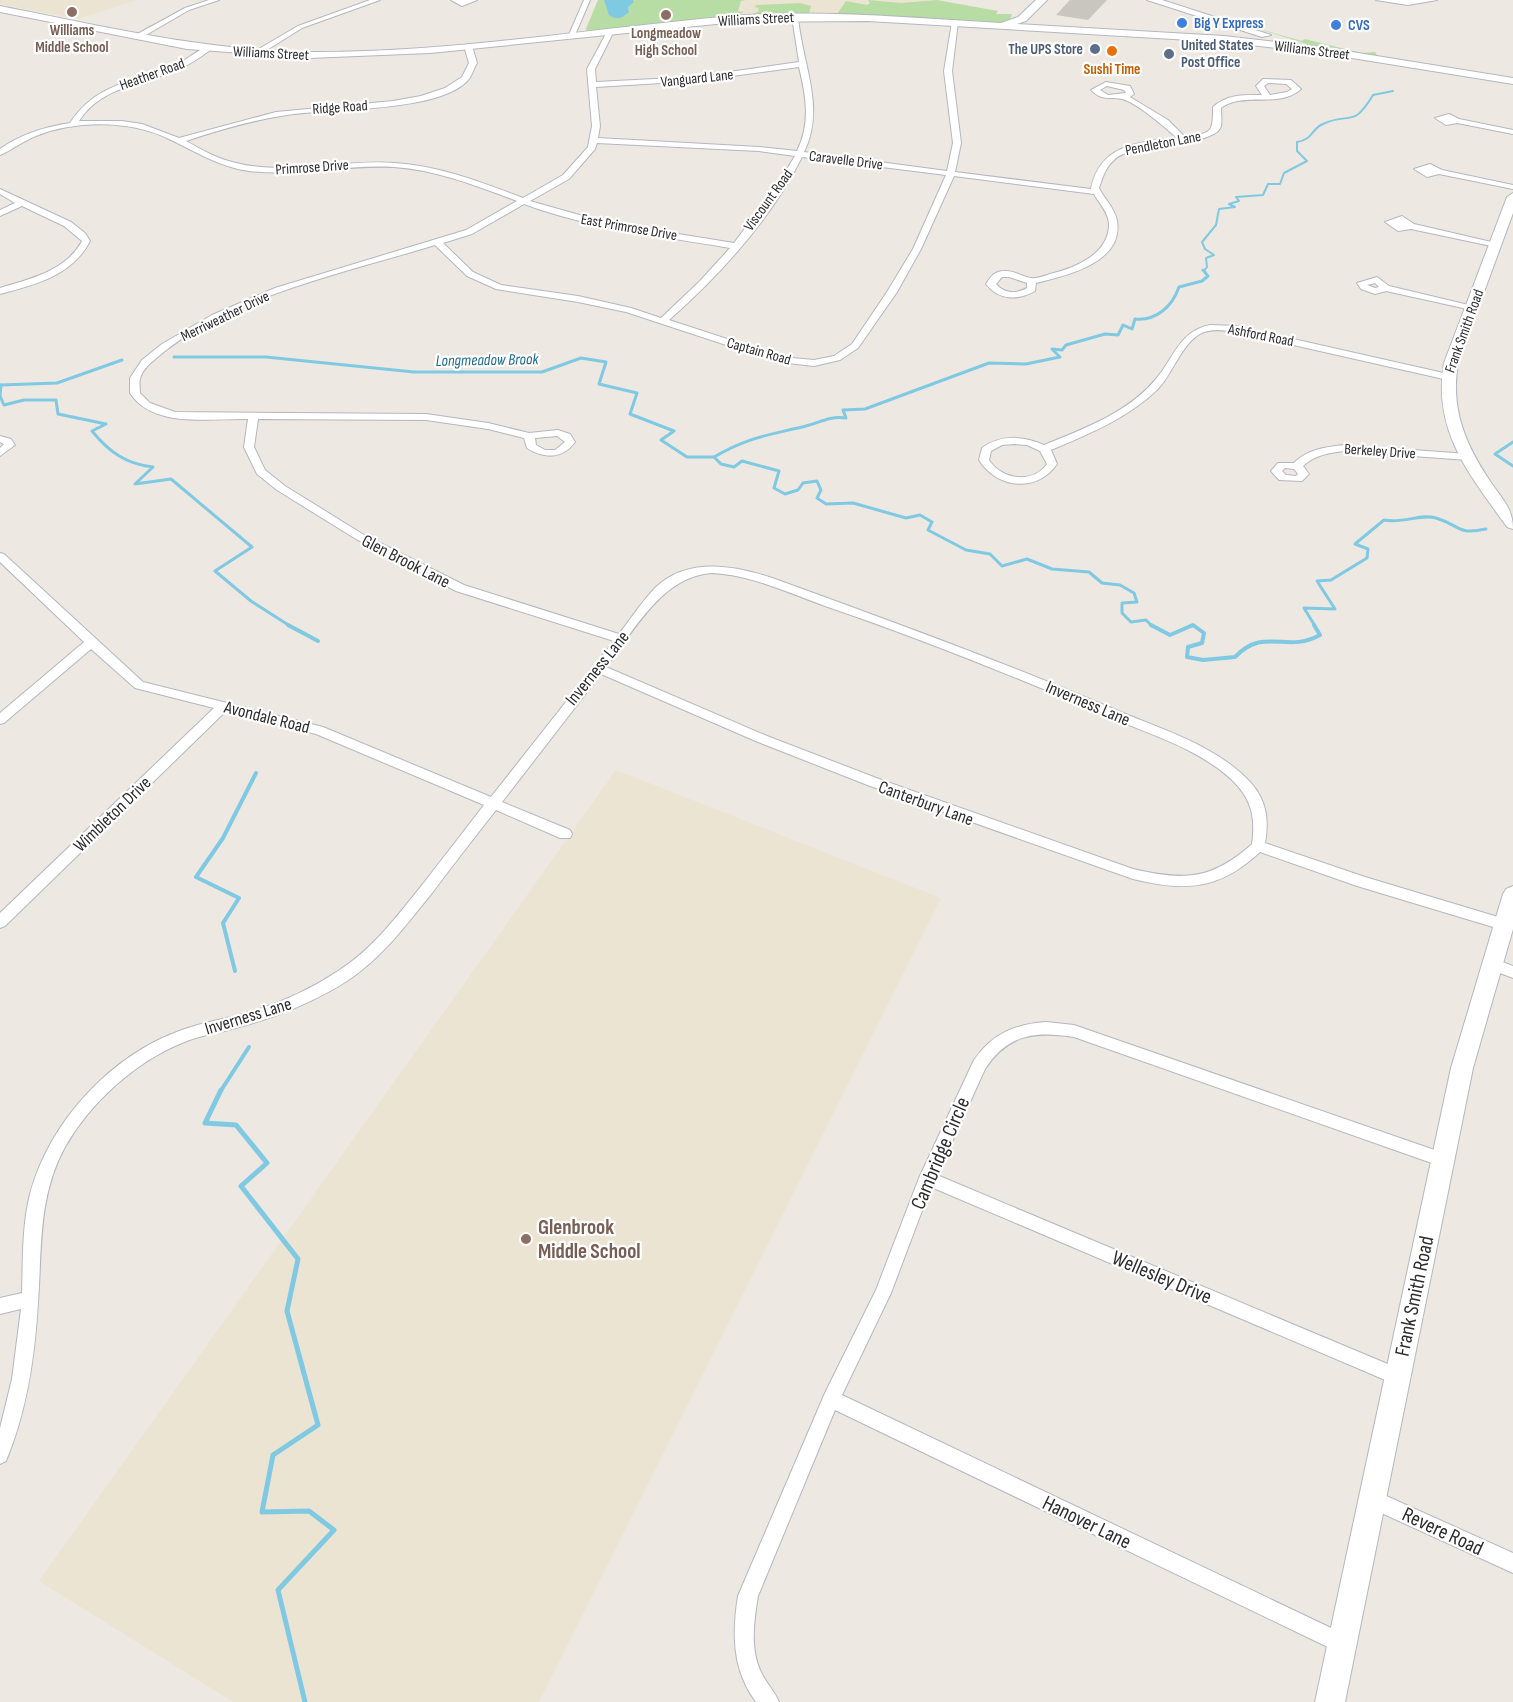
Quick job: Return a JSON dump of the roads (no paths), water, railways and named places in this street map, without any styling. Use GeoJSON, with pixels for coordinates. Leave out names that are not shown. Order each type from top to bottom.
{"type":"FeatureCollection","features":[{"type":"Feature","properties":{"kind":"main road"},"geometry":{"type":"LineString","coordinates":[[997,25],[1012,23],[1027,15],[1042,0]]}},
{"type":"Feature","properties":{"kind":"main road"},"geometry":{"type":"LineString","coordinates":[[1152,0],[1321,50]]}},
{"type":"Feature","properties":{"kind":"main road","name":"Williams Street"},"geometry":{"type":"LineString","coordinates":[[0,9],[206,49],[256,53],[357,55],[717,20],[795,17],[955,22],[1224,39],[1321,50],[1513,81]]}},
{"type":"Feature","properties":{"kind":"main road"},"geometry":{"type":"LineString","coordinates":[[1027,15],[1028,22],[1038,27]]}},
{"type":"Feature","properties":{"kind":"main road"},"geometry":{"type":"LineString","coordinates":[[1224,39],[1235,36],[1243,28]]}},
{"type":"Feature","properties":{"kind":"main road","name":"Frank Smith Road"},"geometry":{"type":"LineString","coordinates":[[1513,197],[1448,377],[1449,415],[1468,457],[1513,524]]}},
{"type":"Feature","properties":{"kind":"main road","name":"Frank Smith Road"},"geometry":{"type":"LineString","coordinates":[[1330,1702],[1373,1499],[1396,1376],[1462,1068],[1502,968],[1503,924],[1513,894]]}},
{"type":"Feature","properties":{"kind":"street"},"geometry":{"type":"LineString","coordinates":[[136,37],[187,9],[216,0]]}},
{"type":"Feature","properties":{"kind":"street"},"geometry":{"type":"LineString","coordinates":[[256,53],[300,27],[377,0]]}},
{"type":"Feature","properties":{"kind":"street"},"geometry":{"type":"LineString","coordinates":[[454,0],[462,4],[474,0]]}},
{"type":"Feature","properties":{"kind":"street"},"geometry":{"type":"LineString","coordinates":[[572,35],[587,0]]}},
{"type":"Feature","properties":{"kind":"street"},"geometry":{"type":"LineString","coordinates":[[1379,0],[1408,3],[1434,0]]}},
{"type":"Feature","properties":{"kind":"street","name":"Viscount Road"},"geometry":{"type":"LineString","coordinates":[[663,321],[700,287],[766,207],[800,154],[808,136],[811,124],[795,17]]}},
{"type":"Feature","properties":{"kind":"street","name":"Captain Road"},"geometry":{"type":"LineString","coordinates":[[438,243],[470,274],[499,287],[578,299],[663,321],[781,360],[820,363],[842,356],[855,346],[892,292],[917,249],[951,173],[957,143],[948,71],[955,22]]}},
{"type":"Feature","properties":{"kind":"street"},"geometry":{"type":"LineString","coordinates":[[594,140],[595,120],[591,85],[593,63],[610,32]]}},
{"type":"Feature","properties":{"kind":"street","name":"Ridge Road"},"geometry":{"type":"LineString","coordinates":[[178,141],[224,126],[288,112],[402,103],[426,98],[445,91],[468,75],[474,62],[468,46]]}},
{"type":"Feature","properties":{"kind":"street","name":"Heather Road"},"geometry":{"type":"LineString","coordinates":[[74,124],[84,107],[106,92],[177,67],[206,49]]}},
{"type":"Feature","properties":{"kind":"street","name":"Vanguard Lane"},"geometry":{"type":"LineString","coordinates":[[591,85],[711,77],[802,64]]}},
{"type":"Feature","properties":{"kind":"street","name":"Pendleton Lane"},"geometry":{"type":"LineString","coordinates":[[1096,192],[1100,171],[1118,152],[1143,144],[1201,137],[1215,130],[1216,110],[1225,101],[1267,96]]}},
{"type":"Feature","properties":{"kind":"street"},"geometry":{"type":"LineString","coordinates":[[1125,97],[1165,122],[1183,139]]}},
{"type":"Feature","properties":{"kind":"street"},"geometry":{"type":"LineString","coordinates":[[1457,121],[1513,132]]}},
{"type":"Feature","properties":{"kind":"street","name":"Primrose Drive"},"geometry":{"type":"LineString","coordinates":[[0,153],[27,136],[74,124],[137,126],[160,132],[212,159],[261,170],[302,170],[361,164],[414,166],[446,174],[525,202]]}},
{"type":"Feature","properties":{"kind":"street","name":"Caravelle Drive"},"geometry":{"type":"LineString","coordinates":[[594,140],[702,144],[800,154],[1096,192]]}},
{"type":"Feature","properties":{"kind":"street","name":"Merriweather Drive"},"geometry":{"type":"LineString","coordinates":[[529,436],[488,426],[426,417],[186,416],[157,411],[142,401],[135,392],[136,374],[146,359],[156,351],[256,299],[278,290],[438,243],[476,229],[525,202],[575,169],[590,151],[594,140]]}},
{"type":"Feature","properties":{"kind":"street"},"geometry":{"type":"LineString","coordinates":[[1439,172],[1513,187]]}},
{"type":"Feature","properties":{"kind":"street"},"geometry":{"type":"LineString","coordinates":[[0,191],[73,227],[84,236],[85,245],[78,256],[63,266],[31,281],[0,291]]}},
{"type":"Feature","properties":{"kind":"street"},"geometry":{"type":"LineString","coordinates":[[1031,281],[1074,269],[1093,259],[1106,246],[1113,232],[1113,222],[1111,213],[1096,192]]}},
{"type":"Feature","properties":{"kind":"street","name":"East Primrose Drive"},"geometry":{"type":"LineString","coordinates":[[525,202],[587,221],[735,246]]}},
{"type":"Feature","properties":{"kind":"street"},"geometry":{"type":"LineString","coordinates":[[0,213],[22,203]]}},
{"type":"Feature","properties":{"kind":"street"},"geometry":{"type":"LineString","coordinates":[[1411,226],[1496,244]]}},
{"type":"Feature","properties":{"kind":"street"},"geometry":{"type":"LineString","coordinates":[[1386,288],[1472,307]]}},
{"type":"Feature","properties":{"kind":"street","name":"Ashford Road"},"geometry":{"type":"LineString","coordinates":[[1044,449],[1094,427],[1136,404],[1164,376],[1192,335],[1209,328],[1236,329],[1448,377]]}},
{"type":"Feature","properties":{"kind":"street","name":"Glen Brook Lane"},"geometry":{"type":"LineString","coordinates":[[253,416],[249,447],[261,472],[281,488],[360,537],[460,588],[620,639]]}},
{"type":"Feature","properties":{"kind":"street"},"geometry":{"type":"LineString","coordinates":[[0,439],[10,444],[0,453]]}},
{"type":"Feature","properties":{"kind":"street"},"geometry":{"type":"LineString","coordinates":[[1004,441],[1029,443],[1044,449],[1052,464],[1046,474],[1031,479],[1004,478],[990,470],[984,460],[986,450],[1004,441]]}},
{"type":"Feature","properties":{"kind":"street","name":"Berkeley Drive"},"geometry":{"type":"LineString","coordinates":[[1297,466],[1315,453],[1344,448],[1468,457]]}},
{"type":"Feature","properties":{"kind":"street","name":"Avondale Road"},"geometry":{"type":"LineString","coordinates":[[1,559],[134,682],[298,723],[330,734],[566,834]]}},
{"type":"Feature","properties":{"kind":"street","name":"Inverness Lane"},"geometry":{"type":"LineString","coordinates":[[0,1455],[23,1371],[30,1299],[30,1236],[34,1209],[55,1150],[90,1102],[163,1044],[193,1032],[283,1007],[312,995],[346,974],[393,932],[620,639],[659,591],[674,578],[710,570],[751,576],[946,645],[1062,692],[1210,757],[1234,774],[1252,794],[1262,819],[1258,846]]}},
{"type":"Feature","properties":{"kind":"street"},"geometry":{"type":"LineString","coordinates":[[0,720],[91,643]]}},
{"type":"Feature","properties":{"kind":"street","name":"Canterbury Lane"},"geometry":{"type":"LineString","coordinates":[[597,668],[792,753],[955,814],[1152,878],[1189,882],[1213,878],[1233,867],[1258,846]]}},
{"type":"Feature","properties":{"kind":"street","name":"Wimbleton Drive"},"geometry":{"type":"LineString","coordinates":[[0,922],[224,706]]}},
{"type":"Feature","properties":{"kind":"street"},"geometry":{"type":"LineString","coordinates":[[1258,846],[1362,882],[1503,924]]}},
{"type":"Feature","properties":{"kind":"street","name":"Cambridge Circle"},"geometry":{"type":"LineString","coordinates":[[769,1702],[756,1684],[746,1663],[742,1640],[744,1617],[759,1567],[831,1399],[883,1293],[927,1178],[986,1054],[1013,1033],[1041,1027],[1074,1031],[1443,1160]]}},
{"type":"Feature","properties":{"kind":"street","name":"Wellesley Drive"},"geometry":{"type":"LineString","coordinates":[[927,1178],[1396,1376]]}},
{"type":"Feature","properties":{"kind":"street"},"geometry":{"type":"LineString","coordinates":[[0,1306],[30,1299]]}},
{"type":"Feature","properties":{"kind":"street","name":"Hanover Lane"},"geometry":{"type":"LineString","coordinates":[[831,1399],[1342,1644]]}},
{"type":"Feature","properties":{"kind":"street","name":"Revere Road"},"geometry":{"type":"LineString","coordinates":[[1373,1499],[1513,1563]]}},
{"type":"Feature","properties":{"kind":"water"},"geometry":{"type":"Polygon","coordinates":[[[604,0],[633,0],[634,2],[628,7],[629,12],[617,18],[609,15],[604,0]]]}},
{"type":"Feature","properties":{"kind":"waterway"},"geometry":{"type":"LineString","coordinates":[[1204,271],[1207,267],[1206,258],[1214,255],[1205,249],[1202,242],[1216,225],[1219,209],[1235,207],[1229,204],[1239,201],[1236,197],[1263,195],[1268,184],[1280,184],[1284,173],[1307,161],[1297,151],[1297,142],[1307,139],[1316,128],[1323,124],[1355,116],[1366,106],[1373,95],[1393,91]]}},
{"type":"Feature","properties":{"kind":"waterway"},"geometry":{"type":"LineString","coordinates":[[714,457],[759,437],[830,419],[846,418],[843,410],[865,409],[989,363],[1026,364],[1060,357],[1052,349],[1062,350],[1066,345],[1105,334],[1118,335],[1123,325],[1132,329],[1135,319],[1150,318],[1162,311],[1172,301],[1179,287],[1202,281],[1208,276],[1203,270]]}},
{"type":"Feature","properties":{"kind":"waterway","name":"Longmeadow Brook"},"geometry":{"type":"LineString","coordinates":[[174,357],[266,357],[414,372],[542,372],[581,358],[606,362],[599,384],[637,393],[630,414],[674,431],[661,440],[687,457],[714,457]]}},
{"type":"Feature","properties":{"kind":"waterway"},"geometry":{"type":"LineString","coordinates":[[122,360],[57,383],[1,385],[0,396],[4,405],[24,400],[56,400],[58,414],[106,424],[92,431],[105,445],[126,460],[153,467],[135,484],[171,479],[252,547],[215,571],[251,601],[290,626]]}},
{"type":"Feature","properties":{"kind":"waterway","name":"Longmeadow Brook"},"geometry":{"type":"LineString","coordinates":[[1513,442],[1495,454],[1513,466]]}},
{"type":"Feature","properties":{"kind":"waterway","name":"Longmeadow Brook"},"geometry":{"type":"LineString","coordinates":[[714,457],[721,464],[734,467],[742,461],[779,471],[774,488],[785,494],[798,490],[803,483],[817,481],[821,490],[817,498],[826,504],[853,503],[906,518],[920,515],[932,522],[928,530],[966,550],[990,554],[1002,566],[1027,559],[1052,569],[1089,572],[1102,583],[1120,585],[1134,593],[1137,602],[1122,603],[1122,613],[1131,622],[1146,620],[1151,625]]}},
{"type":"Feature","properties":{"kind":"waterway","name":"Longmeadow Brook"},"geometry":{"type":"LineString","coordinates":[[1315,626],[1304,608],[1335,609],[1317,581],[1331,580],[1367,558],[1368,549],[1355,544],[1384,520],[1398,521],[1430,517],[1464,530],[1486,529]]}},
{"type":"Feature","properties":{"kind":"waterway"},"geometry":{"type":"LineString","coordinates":[[288,625],[318,641]]}},
{"type":"Feature","properties":{"kind":"waterway","name":"Longmeadow Brook"},"geometry":{"type":"LineString","coordinates":[[1151,625],[1170,635],[1191,626]]}},
{"type":"Feature","properties":{"kind":"waterway","name":"Longmeadow Brook"},"geometry":{"type":"LineString","coordinates":[[1194,626],[1204,633],[1202,643],[1188,647],[1187,657],[1203,660],[1235,657],[1246,648],[1266,641],[1308,640],[1320,635],[1314,625]]}},
{"type":"Feature","properties":{"kind":"waterway","name":"Longmeadow Brook"},"geometry":{"type":"LineString","coordinates":[[1191,626],[1194,626]]}},
{"type":"Feature","properties":{"kind":"waterway"},"geometry":{"type":"LineString","coordinates":[[235,971],[223,923],[239,898],[196,877],[223,838],[256,773]]}},
{"type":"Feature","properties":{"kind":"waterway"},"geometry":{"type":"LineString","coordinates":[[220,1092],[249,1047]]}},
{"type":"Feature","properties":{"kind":"waterway"},"geometry":{"type":"LineString","coordinates":[[220,1092],[205,1123],[236,1125],[267,1163],[241,1186],[298,1259],[287,1311],[318,1425],[273,1455],[262,1512],[309,1511],[334,1530],[278,1590],[305,1702]]}},
{"type":"Feature","properties":{"kind":"place","name":"Williams Middle School"},"geometry":{"type":"Point","coordinates":[72,12]}},
{"type":"Feature","properties":{"kind":"place","name":"Longmeadow High School"},"geometry":{"type":"Point","coordinates":[666,15]}},
{"type":"Feature","properties":{"kind":"place","name":"Big Y Express"},"geometry":{"type":"Point","coordinates":[1182,23]}},
{"type":"Feature","properties":{"kind":"place","name":"CVS"},"geometry":{"type":"Point","coordinates":[1336,25]}},
{"type":"Feature","properties":{"kind":"place","name":"The UPS Store"},"geometry":{"type":"Point","coordinates":[1095,49]}},
{"type":"Feature","properties":{"kind":"place","name":"Sushi Time"},"geometry":{"type":"Point","coordinates":[1112,51]}},
{"type":"Feature","properties":{"kind":"place","name":"United States Post Office"},"geometry":{"type":"Point","coordinates":[1169,54]}},
{"type":"Feature","properties":{"kind":"place","name":"Glenbrook Middle School"},"geometry":{"type":"Point","coordinates":[526,1239]}}]}
